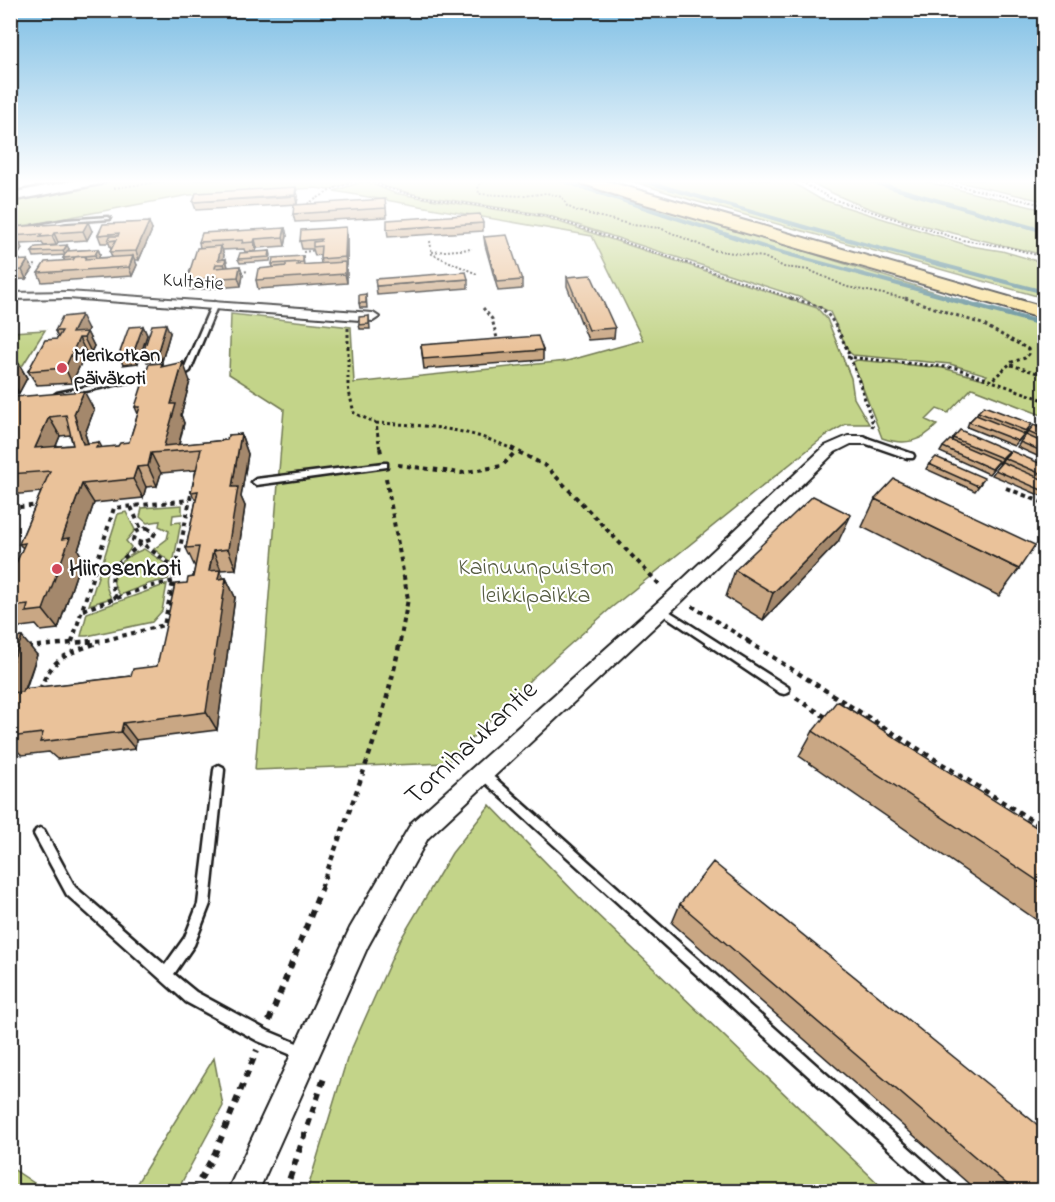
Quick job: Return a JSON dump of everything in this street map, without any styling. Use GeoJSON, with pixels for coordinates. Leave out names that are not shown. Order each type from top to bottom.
{"type":"FeatureCollection","features":[{"type":"Feature","properties":{"kind":"highway"},"geometry":{"type":"LineString","coordinates":[[773,236],[1044,313]]}},
{"type":"Feature","properties":{"kind":"highway"},"geometry":{"type":"LineString","coordinates":[[816,236],[1044,301]]}},
{"type":"Feature","properties":{"kind":"street","name":"Kultatie"},"geometry":{"type":"LineString","coordinates":[[10,296],[68,295],[373,317]]}},
{"type":"Feature","properties":{"kind":"street","name":"Tornihaukantie"},"geometry":{"type":"LineString","coordinates":[[242,1191],[359,937],[420,830],[482,773],[674,607],[830,449],[848,440],[864,440]]}},
{"type":"Feature","properties":{"kind":"lane"},"geometry":{"type":"LineString","coordinates":[[54,395],[124,380],[187,371],[214,304]]}},
{"type":"Feature","properties":{"kind":"lane"},"geometry":{"type":"LineString","coordinates":[[864,440],[910,456]]}},
{"type":"Feature","properties":{"kind":"lane"},"geometry":{"type":"LineString","coordinates":[[256,482],[384,465]]}},
{"type":"Feature","properties":{"kind":"lane"},"geometry":{"type":"LineString","coordinates":[[674,607],[784,690]]}},
{"type":"Feature","properties":{"kind":"lane"},"geometry":{"type":"LineString","coordinates":[[166,974],[189,941],[204,904],[219,770]]}},
{"type":"Feature","properties":{"kind":"lane"},"geometry":{"type":"LineString","coordinates":[[482,773],[948,1191]]}},
{"type":"Feature","properties":{"kind":"lane"},"geometry":{"type":"LineString","coordinates":[[40,834],[71,891],[191,997],[263,1036],[306,1053]]}},
{"type":"Feature","properties":{"kind":"path"},"geometry":{"type":"LineString","coordinates":[[608,236],[801,299],[826,312],[847,357],[873,424],[864,440]]}},
{"type":"Feature","properties":{"kind":"path"},"geometry":{"type":"LineString","coordinates":[[679,236],[712,250],[764,257],[784,267],[809,270],[848,287],[904,297],[982,324],[1028,349],[1029,354],[1025,358],[1012,362],[992,380]]}},
{"type":"Feature","properties":{"kind":"path"},"geometry":{"type":"LineString","coordinates":[[950,236],[1044,257]]}},
{"type":"Feature","properties":{"kind":"path"},"geometry":{"type":"LineString","coordinates":[[430,241],[432,252]]}},
{"type":"Feature","properties":{"kind":"path"},"geometry":{"type":"LineString","coordinates":[[303,252],[323,249]]}},
{"type":"Feature","properties":{"kind":"path"},"geometry":{"type":"LineString","coordinates":[[432,252],[472,249]]}},
{"type":"Feature","properties":{"kind":"path"},"geometry":{"type":"LineString","coordinates":[[432,252],[477,274]]}},
{"type":"Feature","properties":{"kind":"path"},"geometry":{"type":"LineString","coordinates":[[18,267],[38,265]]}},
{"type":"Feature","properties":{"kind":"path"},"geometry":{"type":"LineString","coordinates":[[230,274],[248,271]]}},
{"type":"Feature","properties":{"kind":"path"},"geometry":{"type":"LineString","coordinates":[[483,308],[492,319],[498,342]]}},
{"type":"Feature","properties":{"kind":"path"},"geometry":{"type":"LineString","coordinates":[[348,316],[348,387],[354,413],[376,423],[432,425],[496,441],[546,466],[674,607],[961,775],[1044,828]]}},
{"type":"Feature","properties":{"kind":"path"},"geometry":{"type":"LineString","coordinates":[[847,357],[950,367],[1044,400]]}},
{"type":"Feature","properties":{"kind":"path"},"geometry":{"type":"LineString","coordinates":[[1011,365],[1044,375]]}},
{"type":"Feature","properties":{"kind":"path"},"geometry":{"type":"LineString","coordinates":[[193,1191],[215,1153],[307,929],[371,748],[394,672],[408,599],[376,423]]}},
{"type":"Feature","properties":{"kind":"path"},"geometry":{"type":"LineString","coordinates":[[384,465],[461,473],[502,466],[516,451]]}},
{"type":"Feature","properties":{"kind":"path"},"geometry":{"type":"LineString","coordinates":[[1006,488],[1044,503]]}},
{"type":"Feature","properties":{"kind":"path"},"geometry":{"type":"LineString","coordinates":[[38,693],[45,672],[58,658],[106,640],[164,625],[193,489]]}},
{"type":"Feature","properties":{"kind":"path"},"geometry":{"type":"LineString","coordinates":[[72,643],[114,508],[190,500]]}},
{"type":"Feature","properties":{"kind":"path"},"geometry":{"type":"LineString","coordinates":[[10,508],[45,504]]}},
{"type":"Feature","properties":{"kind":"path"},"geometry":{"type":"LineString","coordinates":[[131,507],[141,529]]}},
{"type":"Feature","properties":{"kind":"path"},"geometry":{"type":"LineString","coordinates":[[116,599],[110,587],[111,572],[117,562],[142,543],[152,539],[154,532],[147,528],[141,529],[132,537],[133,540],[142,543],[176,569]]}},
{"type":"Feature","properties":{"kind":"path"},"geometry":{"type":"LineString","coordinates":[[82,610],[148,586],[174,581]]}},
{"type":"Feature","properties":{"kind":"path"},"geometry":{"type":"LineString","coordinates":[[674,607],[698,595]]}},
{"type":"Feature","properties":{"kind":"path"},"geometry":{"type":"LineString","coordinates":[[21,647],[106,640]]}},
{"type":"Feature","properties":{"kind":"path"},"geometry":{"type":"LineString","coordinates":[[784,690],[832,721]]}},
{"type":"Feature","properties":{"kind":"path"},"geometry":{"type":"LineString","coordinates":[[957,782],[961,775]]}},
{"type":"Feature","properties":{"kind":"path"},"geometry":{"type":"LineString","coordinates":[[285,1191],[327,1070]]}},
{"type":"Feature","properties":{"kind":"green space","name":"Kainuunpuiston leikkipaikka"},"geometry":{"type":"Polygon","coordinates":[[[592,236],[601,236],[817,308],[827,319],[851,378],[854,398],[869,424],[846,424],[825,436],[611,608],[532,678],[447,763],[255,770],[284,409],[229,374],[231,314],[351,327],[354,383],[567,361],[643,340],[592,236]]]}},
{"type":"Feature","properties":{"kind":"green space"},"geometry":{"type":"Polygon","coordinates":[[[612,236],[756,236],[1044,326],[1044,416],[972,388],[948,413],[937,409],[926,420],[937,425],[919,439],[898,442],[882,438],[853,362],[857,360],[943,368],[983,379],[987,375],[950,364],[853,355],[849,352],[830,312],[802,298],[612,236]]]}},
{"type":"Feature","properties":{"kind":"green space"},"geometry":{"type":"Polygon","coordinates":[[[821,236],[938,236],[970,246],[1002,251],[1044,263],[1044,298],[821,236]]]}},
{"type":"Feature","properties":{"kind":"green space"},"geometry":{"type":"Polygon","coordinates":[[[966,236],[1044,236],[1044,255],[966,236]]]}},
{"type":"Feature","properties":{"kind":"green space"},"geometry":{"type":"Polygon","coordinates":[[[45,330],[23,365],[11,366],[11,332],[45,330]]]}},
{"type":"Feature","properties":{"kind":"green space"},"geometry":{"type":"Polygon","coordinates":[[[182,505],[182,514],[173,515],[172,523],[181,522],[173,564],[154,549],[167,539],[169,531],[159,526],[160,521],[147,523],[140,517],[142,508],[182,505]]]}},
{"type":"Feature","properties":{"kind":"green space"},"geometry":{"type":"Polygon","coordinates":[[[126,512],[135,530],[126,541],[131,547],[108,571],[106,587],[111,598],[89,605],[118,514],[126,512]]]}},
{"type":"Feature","properties":{"kind":"green space"},"geometry":{"type":"Polygon","coordinates":[[[144,549],[172,568],[168,579],[120,595],[114,580],[118,567],[129,556],[144,549]]]}},
{"type":"Feature","properties":{"kind":"green space"},"geometry":{"type":"Polygon","coordinates":[[[167,584],[162,611],[152,622],[81,636],[87,613],[167,584]]]}},
{"type":"Feature","properties":{"kind":"green space"},"geometry":{"type":"Polygon","coordinates":[[[490,805],[583,901],[886,1191],[307,1191],[347,1059],[399,942],[452,853],[490,805]]]}},
{"type":"Feature","properties":{"kind":"green space"},"geometry":{"type":"Polygon","coordinates":[[[214,1058],[223,1106],[177,1191],[132,1191],[214,1058]]]}},
{"type":"Feature","properties":{"kind":"green space"},"geometry":{"type":"Polygon","coordinates":[[[11,1166],[13,1169],[46,1191],[11,1191],[11,1166]]]}},
{"type":"Feature","properties":{"kind":"building"},"geometry":{"type":"Polygon","coordinates":[[[110,236],[143,236],[136,251],[110,252],[116,240],[108,241],[110,236]]]}},
{"type":"Feature","properties":{"kind":"building"},"geometry":{"type":"Polygon","coordinates":[[[201,236],[283,236],[242,243],[243,240],[199,242],[201,236]]]}},
{"type":"Feature","properties":{"kind":"building"},"geometry":{"type":"Polygon","coordinates":[[[300,236],[346,236],[345,257],[320,259],[321,246],[313,247],[313,242],[321,241],[321,239],[300,241],[300,236]]]}},
{"type":"Feature","properties":{"kind":"building"},"geometry":{"type":"Polygon","coordinates":[[[507,236],[522,280],[497,282],[484,237],[507,236]]]}},
{"type":"Feature","properties":{"kind":"building"},"geometry":{"type":"Polygon","coordinates":[[[18,240],[10,250],[10,241],[18,240]]]}},
{"type":"Feature","properties":{"kind":"building"},"geometry":{"type":"Polygon","coordinates":[[[67,245],[63,251],[32,252],[36,247],[67,245]]]}},
{"type":"Feature","properties":{"kind":"building"},"geometry":{"type":"Polygon","coordinates":[[[221,246],[218,260],[226,259],[224,264],[216,264],[215,268],[240,266],[238,277],[187,280],[197,248],[221,246]]]}},
{"type":"Feature","properties":{"kind":"building"},"geometry":{"type":"Polygon","coordinates":[[[98,249],[95,255],[63,258],[67,251],[98,249]]]}},
{"type":"Feature","properties":{"kind":"building"},"geometry":{"type":"Polygon","coordinates":[[[270,251],[269,257],[238,259],[240,253],[270,251]]]}},
{"type":"Feature","properties":{"kind":"building"},"geometry":{"type":"Polygon","coordinates":[[[86,256],[85,259],[133,256],[129,267],[38,273],[45,262],[73,260],[86,256]]]}},
{"type":"Feature","properties":{"kind":"building"},"geometry":{"type":"Polygon","coordinates":[[[303,256],[303,262],[272,264],[273,258],[303,256]]]}},
{"type":"Feature","properties":{"kind":"building"},"geometry":{"type":"Polygon","coordinates":[[[28,260],[22,270],[10,271],[10,261],[28,260]]]}},
{"type":"Feature","properties":{"kind":"building"},"geometry":{"type":"Polygon","coordinates":[[[298,262],[297,265],[345,262],[345,274],[256,280],[258,269],[286,266],[286,263],[298,262]]]}},
{"type":"Feature","properties":{"kind":"building"},"geometry":{"type":"Polygon","coordinates":[[[466,272],[468,279],[376,286],[375,279],[466,272]]]}},
{"type":"Feature","properties":{"kind":"building"},"geometry":{"type":"Polygon","coordinates":[[[591,275],[615,328],[589,330],[567,277],[591,275]]]}},
{"type":"Feature","properties":{"kind":"building"},"geometry":{"type":"Polygon","coordinates":[[[366,294],[366,303],[359,303],[359,295],[366,294]]]}},
{"type":"Feature","properties":{"kind":"building"},"geometry":{"type":"Polygon","coordinates":[[[81,315],[72,333],[87,332],[84,338],[79,338],[65,368],[28,371],[45,340],[57,339],[62,331],[55,331],[62,317],[81,315]]]}},
{"type":"Feature","properties":{"kind":"building"},"geometry":{"type":"Polygon","coordinates":[[[369,316],[369,324],[359,325],[359,317],[369,316]]]}},
{"type":"Feature","properties":{"kind":"building"},"geometry":{"type":"Polygon","coordinates":[[[166,324],[158,351],[143,353],[152,325],[166,324]]]}},
{"type":"Feature","properties":{"kind":"building"},"geometry":{"type":"Polygon","coordinates":[[[143,326],[133,354],[119,355],[129,327],[143,326]]]}},
{"type":"Feature","properties":{"kind":"building"},"geometry":{"type":"Polygon","coordinates":[[[538,336],[543,350],[423,359],[421,345],[538,336]]]}},
{"type":"Feature","properties":{"kind":"building"},"geometry":{"type":"Polygon","coordinates":[[[16,359],[10,369],[10,360],[16,359]]]}},
{"type":"Feature","properties":{"kind":"building"},"geometry":{"type":"Polygon","coordinates":[[[183,362],[171,404],[176,404],[164,446],[227,440],[228,435],[241,434],[232,487],[238,487],[228,549],[213,551],[209,571],[220,570],[218,579],[226,578],[206,712],[123,723],[121,732],[40,742],[43,733],[10,737],[10,693],[22,692],[23,689],[131,676],[133,669],[157,666],[175,584],[187,583],[188,578],[193,577],[199,547],[186,548],[198,491],[191,492],[201,449],[151,453],[148,466],[137,467],[133,479],[82,484],[62,539],[70,538],[43,610],[26,612],[28,605],[10,607],[10,577],[25,543],[19,544],[50,471],[10,474],[10,403],[15,397],[84,391],[74,414],[83,444],[99,442],[96,448],[118,446],[120,443],[129,442],[140,407],[135,407],[149,364],[162,363],[161,367],[183,362]],[[66,415],[49,417],[35,448],[73,445],[66,415]]]}},
{"type":"Feature","properties":{"kind":"building"},"geometry":{"type":"Polygon","coordinates":[[[984,406],[1032,424],[1026,431],[978,412],[984,406]]]}},
{"type":"Feature","properties":{"kind":"building"},"geometry":{"type":"Polygon","coordinates":[[[976,415],[1024,434],[1018,441],[969,422],[976,415]]]}},
{"type":"Feature","properties":{"kind":"building"},"geometry":{"type":"Polygon","coordinates":[[[1034,425],[1044,430],[1044,439],[1028,432],[1034,425]]]}},
{"type":"Feature","properties":{"kind":"building"},"geometry":{"type":"Polygon","coordinates":[[[960,430],[1009,451],[1002,458],[953,438],[960,430]]]}},
{"type":"Feature","properties":{"kind":"building"},"geometry":{"type":"Polygon","coordinates":[[[1026,435],[1044,443],[1044,452],[1020,442],[1026,435]]]}},
{"type":"Feature","properties":{"kind":"building"},"geometry":{"type":"Polygon","coordinates":[[[950,440],[999,461],[992,469],[943,447],[950,440]]]}},
{"type":"Feature","properties":{"kind":"building"},"geometry":{"type":"Polygon","coordinates":[[[1011,451],[1044,465],[1044,475],[1004,458],[1011,451]]]}},
{"type":"Feature","properties":{"kind":"building"},"geometry":{"type":"Polygon","coordinates":[[[936,457],[984,478],[978,486],[929,464],[936,457]]]}},
{"type":"Feature","properties":{"kind":"building"},"geometry":{"type":"Polygon","coordinates":[[[1002,462],[1044,480],[1044,491],[995,470],[1002,462]]]}},
{"type":"Feature","properties":{"kind":"building"},"geometry":{"type":"Polygon","coordinates":[[[894,479],[1035,545],[1019,569],[875,499],[894,479]]]}},
{"type":"Feature","properties":{"kind":"building"},"geometry":{"type":"Polygon","coordinates":[[[813,496],[851,515],[773,593],[735,570],[813,496]]]}},
{"type":"Feature","properties":{"kind":"building"},"geometry":{"type":"Polygon","coordinates":[[[22,637],[10,667],[10,638],[22,637]]]}},
{"type":"Feature","properties":{"kind":"building"},"geometry":{"type":"Polygon","coordinates":[[[837,701],[1044,832],[1044,885],[813,731],[837,701]]]}},
{"type":"Feature","properties":{"kind":"building"},"geometry":{"type":"Polygon","coordinates":[[[713,862],[1044,1130],[1044,1191],[1015,1191],[680,904],[713,862]]]}},
{"type":"Feature","properties":{"kind":"waterway"},"geometry":{"type":"LineString","coordinates":[[731,236],[773,250],[953,299]]}},
{"type":"Feature","properties":{"kind":"waterway"},"geometry":{"type":"LineString","coordinates":[[836,236],[1044,292]]}},
{"type":"Feature","properties":{"kind":"waterway"},"geometry":{"type":"LineString","coordinates":[[947,298],[1044,324]]}},
{"type":"Feature","properties":{"kind":"place","name":"Merikotkan päiväkoti"},"geometry":{"type":"Point","coordinates":[62,368]}},
{"type":"Feature","properties":{"kind":"place","name":"Hiirosenkoti"},"geometry":{"type":"Point","coordinates":[57,569]}}]}
